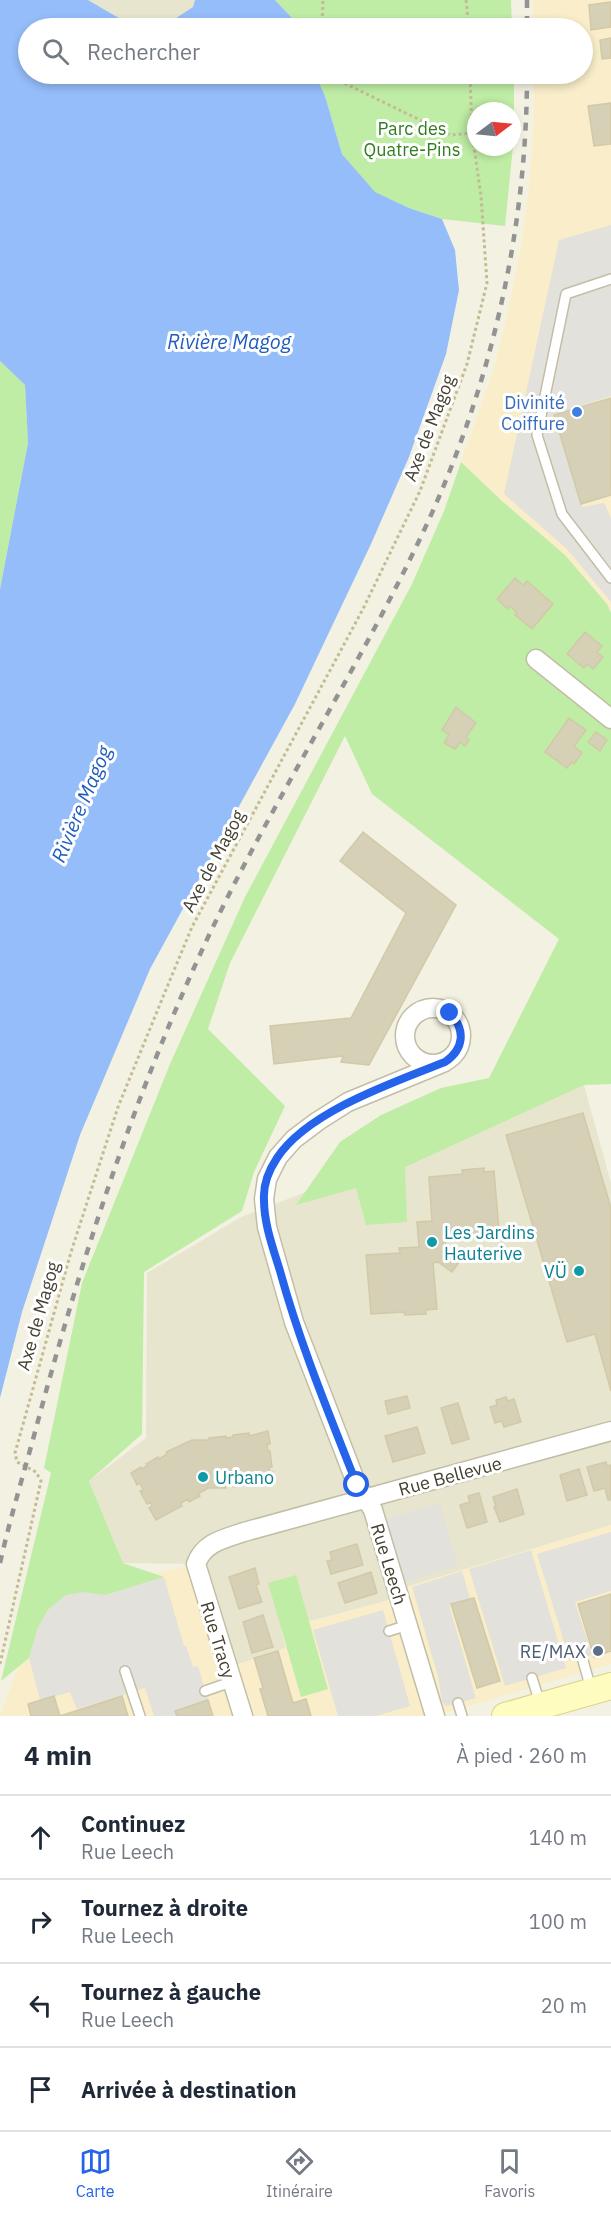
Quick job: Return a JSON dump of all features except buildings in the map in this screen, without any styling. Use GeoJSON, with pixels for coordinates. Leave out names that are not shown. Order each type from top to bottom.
{"type":"FeatureCollection","features":[{"type":"Feature","properties":{"kind":"main road"},"geometry":{"type":"LineString","coordinates":[[505,1716],[601,1689]]}},
{"type":"Feature","properties":{"kind":"street"},"geometry":{"type":"LineString","coordinates":[[536,658],[611,719]]}},
{"type":"Feature","properties":{"kind":"street","name":"Rue Leech"},"geometry":{"type":"LineString","coordinates":[[435,1716],[388,1545],[373,1510],[357,1485],[294,1322],[267,1227],[264,1199],[267,1179],[278,1157],[288,1145],[318,1121],[348,1102],[445,1062]]}},
{"type":"Feature","properties":{"kind":"street","name":"Rue Bellevue"},"geometry":{"type":"LineString","coordinates":[[196,1564],[200,1552],[217,1541],[244,1532],[611,1431]]}},
{"type":"Feature","properties":{"kind":"street","name":"Rue Tracy"},"geometry":{"type":"LineString","coordinates":[[196,1564],[243,1716]]}},
{"type":"Feature","properties":{"kind":"lane"},"geometry":{"type":"LineString","coordinates":[[611,279],[566,294],[537,435],[562,514],[611,578]]}},
{"type":"Feature","properties":{"kind":"lane"},"geometry":{"type":"LineString","coordinates":[[389,1631],[408,1624]]}},
{"type":"Feature","properties":{"kind":"lane"},"geometry":{"type":"LineString","coordinates":[[582,1657],[601,1689]]}},
{"type":"Feature","properties":{"kind":"lane"},"geometry":{"type":"LineString","coordinates":[[124,1671],[140,1716]]}},
{"type":"Feature","properties":{"kind":"lane"},"geometry":{"type":"LineString","coordinates":[[532,1678],[541,1705]]}},
{"type":"Feature","properties":{"kind":"lane"},"geometry":{"type":"LineString","coordinates":[[205,1690],[231,1683]]}},
{"type":"Feature","properties":{"kind":"lane"},"geometry":{"type":"LineString","coordinates":[[458,1703],[462,1716]]}},
{"type":"Feature","properties":{"kind":"path"},"geometry":{"type":"LineString","coordinates":[[322,18],[323,0]]}},
{"type":"Feature","properties":{"kind":"path"},"geometry":{"type":"LineString","coordinates":[[466,0],[468,18]]}},
{"type":"Feature","properties":{"kind":"path"},"geometry":{"type":"LineString","coordinates":[[346,84],[451,135],[467,133]]}},
{"type":"Feature","properties":{"kind":"path","name":"Axe de Magog"},"geometry":{"type":"LineString","coordinates":[[470,84],[471,102]]}},
{"type":"Feature","properties":{"kind":"path","name":"Axe de Magog"},"geometry":{"type":"LineString","coordinates":[[0,1664],[41,1481],[36,1472],[17,1462],[15,1453],[71,1252],[118,1107],[192,927],[363,609],[420,491],[467,364],[487,283],[481,196],[475,156]]}},
{"type":"Feature","properties":{"kind":"shaded area"},"geometry":{"type":"Polygon","coordinates":[[[88,0],[195,0],[194,7],[177,18],[119,18],[88,0]]]}},
{"type":"Feature","properties":{"kind":"shaded area"},"geometry":{"type":"Polygon","coordinates":[[[533,0],[611,0],[611,613],[607,604],[565,555],[461,462],[493,371],[521,247],[530,179],[534,84],[593,84],[593,18],[534,18],[533,0]]]}},
{"type":"Feature","properties":{"kind":"shaded area"},"geometry":{"type":"Polygon","coordinates":[[[611,225],[611,396],[553,415],[582,507],[604,503],[611,518],[611,602],[567,549],[504,494],[559,240],[611,225]]]}},
{"type":"Feature","properties":{"kind":"shaded area"},"geometry":{"type":"Polygon","coordinates":[[[584,1085],[611,1183],[611,1525],[407,1587],[408,1595],[281,1629],[286,1648],[227,1668],[196,1564],[123,1563],[89,1481],[146,1438],[147,1273],[241,1217],[584,1085]]]}},
{"type":"Feature","properties":{"kind":"shaded area"},"geometry":{"type":"Polygon","coordinates":[[[440,1503],[458,1566],[405,1582],[386,1519],[440,1503]]]}},
{"type":"Feature","properties":{"kind":"shaded area"},"geometry":{"type":"Polygon","coordinates":[[[611,1525],[611,1664],[435,1716],[0,1716],[41,1606],[66,1593],[196,1564],[227,1668],[286,1648],[281,1630],[408,1595],[406,1587],[611,1525]]]}},
{"type":"Feature","properties":{"kind":"shaded area"},"geometry":{"type":"Polygon","coordinates":[[[611,1532],[611,1591],[575,1602],[592,1655],[570,1661],[537,1554],[611,1532]]]}},
{"type":"Feature","properties":{"kind":"shaded area"},"geometry":{"type":"Polygon","coordinates":[[[531,1550],[566,1668],[505,1686],[469,1569],[531,1550]]]}},
{"type":"Feature","properties":{"kind":"shaded area"},"geometry":{"type":"Polygon","coordinates":[[[462,1571],[470,1598],[449,1605],[476,1698],[446,1706],[442,1702],[438,1676],[412,1587],[462,1571]]]}},
{"type":"Feature","properties":{"kind":"shaded area"},"geometry":{"type":"Polygon","coordinates":[[[164,1577],[184,1646],[186,1646],[193,1667],[198,1666],[208,1700],[175,1711],[177,1716],[154,1716],[145,1688],[77,1709],[70,1692],[40,1700],[29,1658],[38,1628],[48,1610],[66,1595],[83,1592],[106,1595],[164,1577]]]}},
{"type":"Feature","properties":{"kind":"shaded area"},"geometry":{"type":"Polygon","coordinates":[[[383,1610],[410,1706],[376,1716],[338,1716],[313,1630],[383,1610]]]}},
{"type":"Feature","properties":{"kind":"green space"},"geometry":{"type":"Polygon","coordinates":[[[275,0],[511,0],[512,18],[292,18],[275,0]]]}},
{"type":"Feature","properties":{"kind":"green space","name":"Parc des Quatre-Pins"},"geometry":{"type":"Polygon","coordinates":[[[320,84],[514,84],[514,102],[467,102],[467,156],[512,156],[505,226],[442,219],[409,208],[374,192],[342,154],[320,84]]]}},
{"type":"Feature","properties":{"kind":"green space"},"geometry":{"type":"Polygon","coordinates":[[[0,361],[25,385],[28,443],[0,589],[0,361]]]}},
{"type":"Feature","properties":{"kind":"green space"},"geometry":{"type":"Polygon","coordinates":[[[461,462],[565,555],[607,604],[611,613],[611,1084],[584,1085],[405,1167],[407,1222],[366,1225],[356,1188],[296,1205],[340,1142],[381,1115],[441,1088],[489,1078],[559,939],[372,794],[345,736],[230,963],[208,1029],[285,1106],[254,1172],[242,1211],[144,1272],[142,1434],[89,1481],[123,1563],[164,1577],[106,1595],[66,1595],[48,1610],[38,1628],[29,1658],[1,1681],[51,1473],[44,1468],[82,1283],[170,1064],[245,897],[412,584],[444,511],[461,462]]]}},
{"type":"Feature","properties":{"kind":"green space"},"geometry":{"type":"Polygon","coordinates":[[[296,1575],[328,1689],[301,1697],[268,1583],[296,1575]]]}},
{"type":"Feature","properties":{"kind":"water","name":"Rivière Magog"},"geometry":{"type":"Polygon","coordinates":[[[0,0],[88,0],[119,18],[18,18],[18,84],[320,84],[342,154],[375,192],[409,208],[442,219],[455,250],[459,290],[446,354],[409,457],[371,544],[295,704],[150,969],[80,1135],[22,1312],[0,1398],[0,589],[28,443],[25,385],[0,361],[0,0]]]}},
{"type":"Feature","properties":{"kind":"water"},"geometry":{"type":"Polygon","coordinates":[[[195,0],[275,0],[292,18],[176,18],[193,7],[195,0]]]}},
{"type":"Feature","properties":{"kind":"railway"},"geometry":{"type":"LineString","coordinates":[[527,0],[527,18]]}},
{"type":"Feature","properties":{"kind":"railway"},"geometry":{"type":"LineString","coordinates":[[0,1563],[52,1370],[89,1247],[130,1126],[177,1007],[203,948],[254,846],[365,646],[417,545],[464,433],[499,316],[511,256],[520,195],[527,84]]}},
{"type":"Feature","properties":{"kind":"place","name":"Divinité Coiffure"},"geometry":{"type":"Point","coordinates":[577,412]}},
{"type":"Feature","properties":{"kind":"place","name":"Les Jardins Hauterive"},"geometry":{"type":"Point","coordinates":[432,1242]}},
{"type":"Feature","properties":{"kind":"place","name":"VÜ"},"geometry":{"type":"Point","coordinates":[579,1271]}},
{"type":"Feature","properties":{"kind":"place","name":"Urbano"},"geometry":{"type":"Point","coordinates":[203,1477]}},
{"type":"Feature","properties":{"kind":"place","name":"RE/MAX"},"geometry":{"type":"Point","coordinates":[598,1651]}},
{"type":"Feature","properties":{"kind":"route"},"geometry":{"type":"LineString","coordinates":[[357,1485],[294,1322],[267,1227],[264,1199],[267,1179],[278,1157],[294,1139],[318,1121],[348,1102],[453,1057],[462,1039],[457,1020],[450,1013]]}}]}
